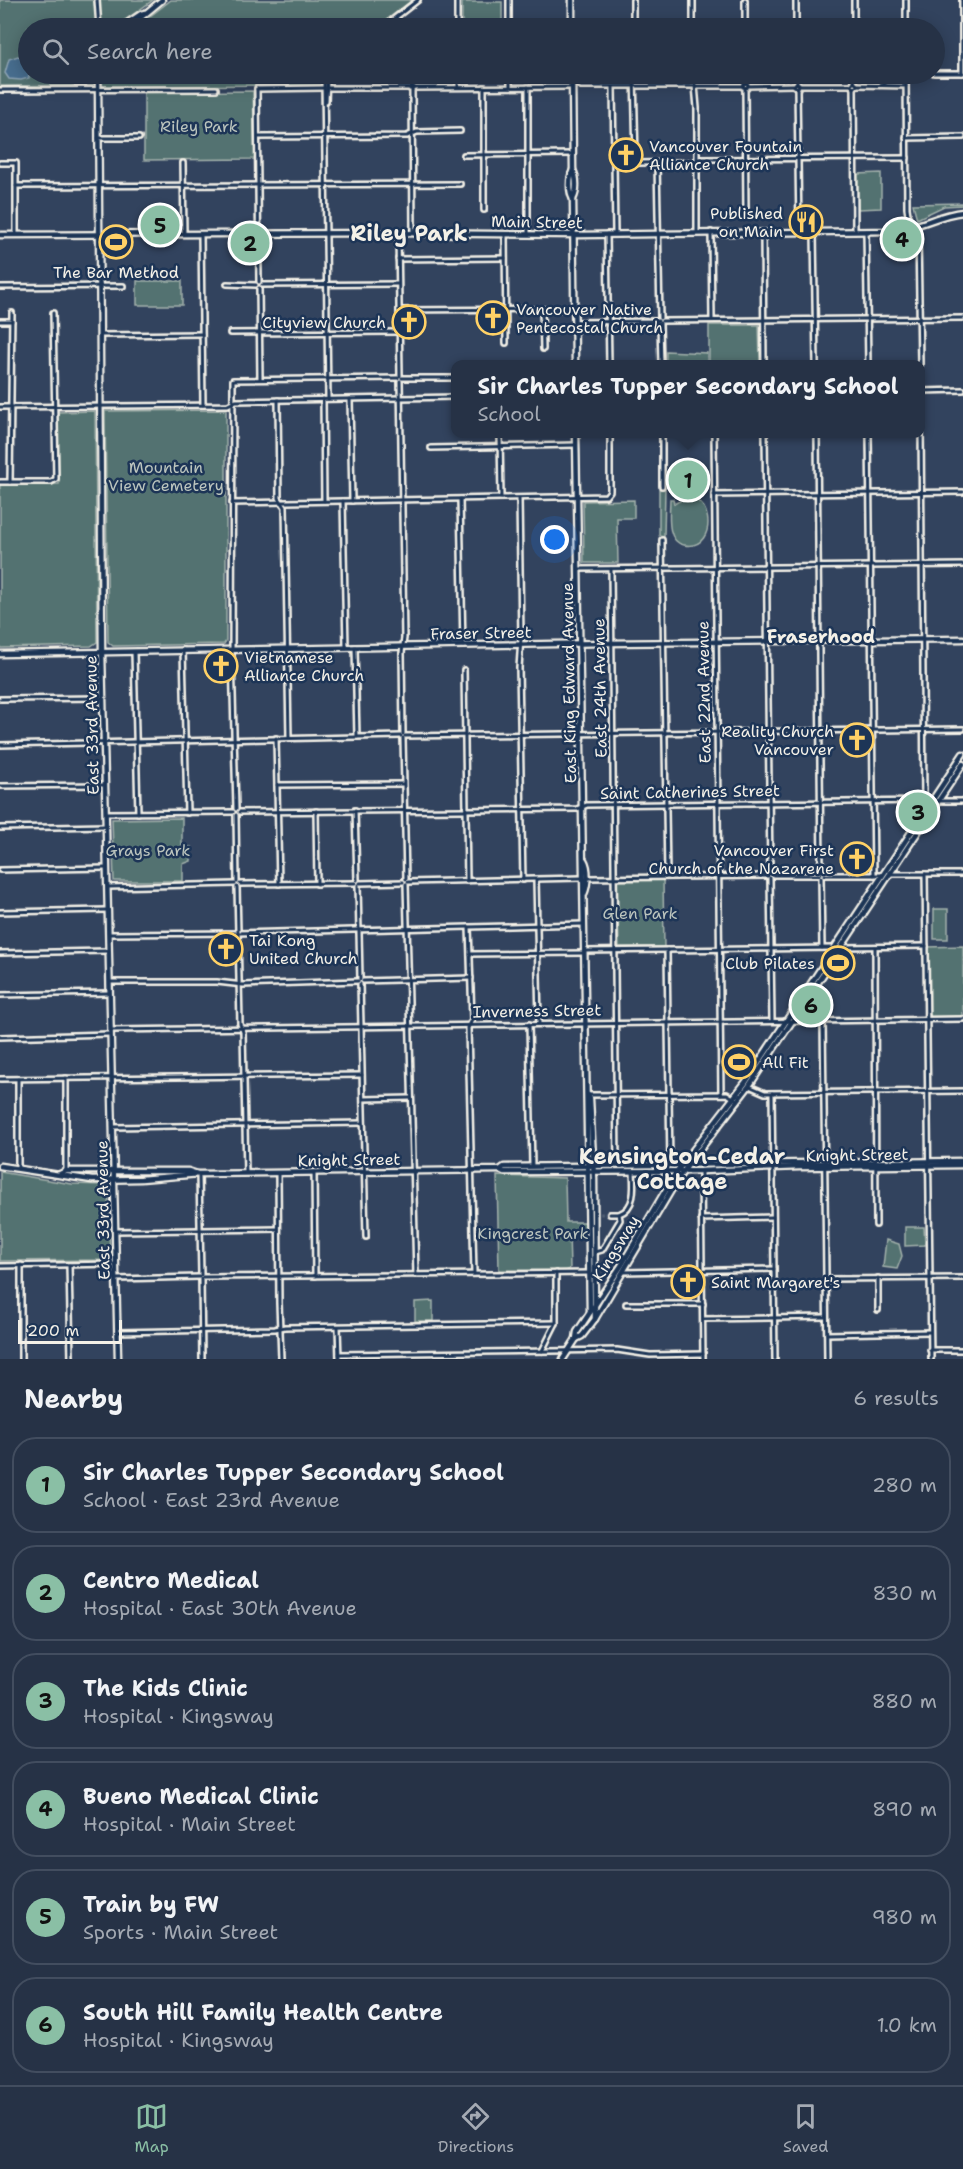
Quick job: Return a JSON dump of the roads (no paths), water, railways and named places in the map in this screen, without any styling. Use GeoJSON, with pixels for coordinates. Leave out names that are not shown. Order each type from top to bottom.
{"type":"FeatureCollection","features":[{"type":"Feature","properties":{"kind":"main road"},"geometry":{"type":"LineString","coordinates":[[139,18],[162,0]]}},
{"type":"Feature","properties":{"kind":"main road"},"geometry":{"type":"LineString","coordinates":[[572,0],[572,18]]}},
{"type":"Feature","properties":{"kind":"main road"},"geometry":{"type":"LineString","coordinates":[[135,18],[145,13]]}},
{"type":"Feature","properties":{"kind":"main road","name":"East 33rd Avenue"},"geometry":{"type":"LineString","coordinates":[[98,84],[102,653],[118,1359]]}},
{"type":"Feature","properties":{"kind":"main road"},"geometry":{"type":"LineString","coordinates":[[572,86],[571,195],[574,234],[575,360]]}},
{"type":"Feature","properties":{"kind":"main road","name":"Main Street"},"geometry":{"type":"LineString","coordinates":[[0,235],[398,232],[615,234],[866,231],[914,227],[941,216],[963,212]]}},
{"type":"Feature","properties":{"kind":"main road","name":"East King Edward Avenue"},"geometry":{"type":"LineString","coordinates":[[576,438],[588,1095],[586,1100],[591,1167],[590,1312]]}},
{"type":"Feature","properties":{"kind":"main road","name":"Fraser Street"},"geometry":{"type":"LineString","coordinates":[[0,654],[716,641],[963,639]]}},
{"type":"Feature","properties":{"kind":"main road","name":"Kingsway"},"geometry":{"type":"LineString","coordinates":[[747,1084],[786,1021],[963,754]]}},
{"type":"Feature","properties":{"kind":"main road","name":"Kingsway"},"geometry":{"type":"LineString","coordinates":[[576,1339],[582,1336],[595,1319],[683,1171],[793,1021],[963,764]]}},
{"type":"Feature","properties":{"kind":"main road","name":"Kingsway"},"geometry":{"type":"LineString","coordinates":[[563,1359],[576,1339],[577,1332],[681,1165],[736,1100]]}},
{"type":"Feature","properties":{"kind":"main road","name":"Knight Street"},"geometry":{"type":"LineString","coordinates":[[500,1170],[504,1167],[963,1163]]}},
{"type":"Feature","properties":{"kind":"main road","name":"Knight Street"},"geometry":{"type":"LineString","coordinates":[[0,1166],[84,1179],[115,1180],[199,1174],[471,1170],[591,1173],[700,1171],[773,1166]]}},
{"type":"Feature","properties":{"kind":"main road","name":"Knight Street"},"geometry":{"type":"LineString","coordinates":[[60,1174],[66,1171],[115,1173],[188,1171],[199,1174]]}},
{"type":"Feature","properties":{"kind":"main road","name":"East King Edward Avenue"},"geometry":{"type":"LineString","coordinates":[[591,1173],[597,1214],[592,1252]]}},
{"type":"Feature","properties":{"kind":"main road","name":"East King Edward Avenue"},"geometry":{"type":"LineString","coordinates":[[592,1273],[595,1319]]}},
{"type":"Feature","properties":{"kind":"street"},"geometry":{"type":"LineString","coordinates":[[97,0],[98,18]]}},
{"type":"Feature","properties":{"kind":"street"},"geometry":{"type":"LineString","coordinates":[[396,17],[418,0]]}},
{"type":"Feature","properties":{"kind":"street"},"geometry":{"type":"LineString","coordinates":[[457,0],[458,18]]}},
{"type":"Feature","properties":{"kind":"street"},"geometry":{"type":"LineString","coordinates":[[509,0],[509,18]]}},
{"type":"Feature","properties":{"kind":"street"},"geometry":{"type":"LineString","coordinates":[[633,0],[633,18]]}},
{"type":"Feature","properties":{"kind":"street"},"geometry":{"type":"LineString","coordinates":[[693,0],[693,18]]}},
{"type":"Feature","properties":{"kind":"street"},"geometry":{"type":"LineString","coordinates":[[745,0],[745,18]]}},
{"type":"Feature","properties":{"kind":"street"},"geometry":{"type":"LineString","coordinates":[[796,0],[796,18]]}},
{"type":"Feature","properties":{"kind":"street"},"geometry":{"type":"LineString","coordinates":[[854,0],[854,18]]}},
{"type":"Feature","properties":{"kind":"street"},"geometry":{"type":"LineString","coordinates":[[906,0],[906,18]]}},
{"type":"Feature","properties":{"kind":"street"},"geometry":{"type":"LineString","coordinates":[[945,73],[963,73],[962,0]]}},
{"type":"Feature","properties":{"kind":"street"},"geometry":{"type":"LineString","coordinates":[[324,501],[328,379],[327,84]]}},
{"type":"Feature","properties":{"kind":"street"},"geometry":{"type":"LineString","coordinates":[[412,84],[413,233]]}},
{"type":"Feature","properties":{"kind":"street"},"geometry":{"type":"LineString","coordinates":[[797,85],[799,231]]}},
{"type":"Feature","properties":{"kind":"street"},"geometry":{"type":"LineString","coordinates":[[854,85],[855,231]]}},
{"type":"Feature","properties":{"kind":"street"},"geometry":{"type":"LineString","coordinates":[[572,86],[582,86]]}},
{"type":"Feature","properties":{"kind":"street"},"geometry":{"type":"LineString","coordinates":[[634,86],[637,161],[657,163],[746,159],[907,158]]}},
{"type":"Feature","properties":{"kind":"street"},"geometry":{"type":"LineString","coordinates":[[695,86],[698,232]]}},
{"type":"Feature","properties":{"kind":"street"},"geometry":{"type":"LineString","coordinates":[[746,86],[746,211]]}},
{"type":"Feature","properties":{"kind":"street"},"geometry":{"type":"LineString","coordinates":[[260,380],[256,89],[906,86],[907,208],[909,221],[918,234],[920,360]]}},
{"type":"Feature","properties":{"kind":"street"},"geometry":{"type":"LineString","coordinates":[[484,87],[484,210]]}},
{"type":"Feature","properties":{"kind":"street"},"geometry":{"type":"LineString","coordinates":[[528,87],[528,234]]}},
{"type":"Feature","properties":{"kind":"street"},"geometry":{"type":"LineString","coordinates":[[613,87],[615,234]]}},
{"type":"Feature","properties":{"kind":"street"},"geometry":{"type":"LineString","coordinates":[[0,90],[216,89]]}},
{"type":"Feature","properties":{"kind":"street"},"geometry":{"type":"LineString","coordinates":[[258,137],[408,136],[417,132],[460,131]]}},
{"type":"Feature","properties":{"kind":"street"},"geometry":{"type":"LineString","coordinates":[[906,138],[963,137]]}},
{"type":"Feature","properties":{"kind":"street"},"geometry":{"type":"LineString","coordinates":[[99,138],[139,138]]}},
{"type":"Feature","properties":{"kind":"street"},"geometry":{"type":"LineString","coordinates":[[464,155],[573,154]]}},
{"type":"Feature","properties":{"kind":"street"},"geometry":{"type":"LineString","coordinates":[[0,163],[16,163],[16,235]]}},
{"type":"Feature","properties":{"kind":"street"},"geometry":{"type":"LineString","coordinates":[[183,163],[184,234]]}},
{"type":"Feature","properties":{"kind":"street"},"geometry":{"type":"LineString","coordinates":[[657,163],[661,360]]}},
{"type":"Feature","properties":{"kind":"street"},"geometry":{"type":"LineString","coordinates":[[16,186],[460,184]]}},
{"type":"Feature","properties":{"kind":"street"},"geometry":{"type":"LineString","coordinates":[[814,231],[816,360]]}},
{"type":"Feature","properties":{"kind":"street"},"geometry":{"type":"LineString","coordinates":[[866,231],[868,360]]}},
{"type":"Feature","properties":{"kind":"street"},"geometry":{"type":"LineString","coordinates":[[398,232],[403,784],[416,1275]]}},
{"type":"Feature","properties":{"kind":"street"},"geometry":{"type":"LineString","coordinates":[[711,232],[712,320]]}},
{"type":"Feature","properties":{"kind":"street"},"geometry":{"type":"LineString","coordinates":[[763,232],[764,360]]}},
{"type":"Feature","properties":{"kind":"street"},"geometry":{"type":"LineString","coordinates":[[505,233],[506,343]]}},
{"type":"Feature","properties":{"kind":"street"},"geometry":{"type":"LineString","coordinates":[[201,234],[203,405]]}},
{"type":"Feature","properties":{"kind":"street"},"geometry":{"type":"LineString","coordinates":[[607,234],[609,360]]}},
{"type":"Feature","properties":{"kind":"street"},"geometry":{"type":"LineString","coordinates":[[398,259],[505,258]]}},
{"type":"Feature","properties":{"kind":"street"},"geometry":{"type":"LineString","coordinates":[[227,284],[398,284]]}},
{"type":"Feature","properties":{"kind":"street"},"geometry":{"type":"LineString","coordinates":[[0,287],[123,286]]}},
{"type":"Feature","properties":{"kind":"street"},"geometry":{"type":"LineString","coordinates":[[542,309],[543,349]]}},
{"type":"Feature","properties":{"kind":"street"},"geometry":{"type":"LineString","coordinates":[[399,310],[574,309]]}},
{"type":"Feature","properties":{"kind":"street"},"geometry":{"type":"LineString","coordinates":[[10,482],[12,313]]}},
{"type":"Feature","properties":{"kind":"street"},"geometry":{"type":"LineString","coordinates":[[0,482],[51,482],[56,479],[53,313]]}},
{"type":"Feature","properties":{"kind":"street"},"geometry":{"type":"LineString","coordinates":[[575,322],[963,318]]}},
{"type":"Feature","properties":{"kind":"street"},"geometry":{"type":"LineString","coordinates":[[0,321],[12,321]]}},
{"type":"Feature","properties":{"kind":"street"},"geometry":{"type":"LineString","coordinates":[[230,333],[399,332]]}},
{"type":"Feature","properties":{"kind":"street"},"geometry":{"type":"LineString","coordinates":[[100,335],[202,334]]}},
{"type":"Feature","properties":{"kind":"street"},"geometry":{"type":"LineString","coordinates":[[246,1173],[245,1077],[240,1024],[232,650],[232,382],[237,379],[451,378]]}},
{"type":"Feature","properties":{"kind":"street"},"geometry":{"type":"LineString","coordinates":[[925,391],[963,390]]}},
{"type":"Feature","properties":{"kind":"street"},"geometry":{"type":"LineString","coordinates":[[0,407],[228,405],[236,401],[451,397]]}},
{"type":"Feature","properties":{"kind":"street"},"geometry":{"type":"LineString","coordinates":[[350,399],[352,501]]}},
{"type":"Feature","properties":{"kind":"street"},"geometry":{"type":"LineString","coordinates":[[278,400],[279,498],[285,506],[289,738]]}},
{"type":"Feature","properties":{"kind":"street"},"geometry":{"type":"LineString","coordinates":[[500,438],[501,498]]}},
{"type":"Feature","properties":{"kind":"street"},"geometry":{"type":"LineString","coordinates":[[232,503],[609,495],[610,438]]}},
{"type":"Feature","properties":{"kind":"street"},"geometry":{"type":"LineString","coordinates":[[662,438],[662,486]]}},
{"type":"Feature","properties":{"kind":"street","name":"East 22nd Avenue"},"geometry":{"type":"LineString","coordinates":[[714,438],[721,1094]]}},
{"type":"Feature","properties":{"kind":"street"},"geometry":{"type":"LineString","coordinates":[[765,438],[772,1021]]}},
{"type":"Feature","properties":{"kind":"street"},"geometry":{"type":"LineString","coordinates":[[817,438],[822,948]]}},
{"type":"Feature","properties":{"kind":"street"},"geometry":{"type":"LineString","coordinates":[[869,438],[873,874]]}},
{"type":"Feature","properties":{"kind":"street"},"geometry":{"type":"LineString","coordinates":[[921,438],[924,801]]}},
{"type":"Feature","properties":{"kind":"street"},"geometry":{"type":"LineString","coordinates":[[431,448],[576,445]]}},
{"type":"Feature","properties":{"kind":"street"},"geometry":{"type":"LineString","coordinates":[[714,495],[963,492]]}},
{"type":"Feature","properties":{"kind":"street"},"geometry":{"type":"LineString","coordinates":[[519,498],[523,880]]}},
{"type":"Feature","properties":{"kind":"street"},"geometry":{"type":"LineString","coordinates":[[460,499],[463,646]]}},
{"type":"Feature","properties":{"kind":"street"},"geometry":{"type":"LineString","coordinates":[[343,501],[346,648]]}},
{"type":"Feature","properties":{"kind":"street"},"geometry":{"type":"LineString","coordinates":[[662,540],[666,876]]}},
{"type":"Feature","properties":{"kind":"street"},"geometry":{"type":"LineString","coordinates":[[579,569],[963,565]]}},
{"type":"Feature","properties":{"kind":"street","name":"East 24th Avenue"},"geometry":{"type":"LineString","coordinates":[[611,569],[618,1166]]}},
{"type":"Feature","properties":{"kind":"street"},"geometry":{"type":"LineString","coordinates":[[355,647],[357,737]]}},
{"type":"Feature","properties":{"kind":"street"},"geometry":{"type":"LineString","coordinates":[[183,650],[187,813]]}},
{"type":"Feature","properties":{"kind":"street"},"geometry":{"type":"LineString","coordinates":[[134,652],[138,813]]}},
{"type":"Feature","properties":{"kind":"street"},"geometry":{"type":"LineString","coordinates":[[464,670],[467,881]]}},
{"type":"Feature","properties":{"kind":"street"},"geometry":{"type":"LineString","coordinates":[[0,699],[103,698]]}},
{"type":"Feature","properties":{"kind":"street"},"geometry":{"type":"LineString","coordinates":[[0,745],[613,732],[963,729]]}},
{"type":"Feature","properties":{"kind":"street"},"geometry":{"type":"LineString","coordinates":[[276,738],[279,884]]}},
{"type":"Feature","properties":{"kind":"street"},"geometry":{"type":"LineString","coordinates":[[0,786],[105,784]]}},
{"type":"Feature","properties":{"kind":"street"},"geometry":{"type":"LineString","coordinates":[[277,785],[403,784]]}},
{"type":"Feature","properties":{"kind":"street","name":"Saint Catherines Street"},"geometry":{"type":"LineString","coordinates":[[106,813],[522,809],[614,805],[963,801]]}},
{"type":"Feature","properties":{"kind":"street"},"geometry":{"type":"LineString","coordinates":[[355,810],[366,1237]]}},
{"type":"Feature","properties":{"kind":"street"},"geometry":{"type":"LineString","coordinates":[[316,811],[317,884]]}},
{"type":"Feature","properties":{"kind":"street"},"geometry":{"type":"LineString","coordinates":[[0,828],[106,826]]}},
{"type":"Feature","properties":{"kind":"street"},"geometry":{"type":"LineString","coordinates":[[0,870],[108,868]]}},
{"type":"Feature","properties":{"kind":"street"},"geometry":{"type":"LineString","coordinates":[[925,874],[930,1359]]}},
{"type":"Feature","properties":{"kind":"street"},"geometry":{"type":"LineString","coordinates":[[108,887],[666,876],[963,874]]}},
{"type":"Feature","properties":{"kind":"street"},"geometry":{"type":"LineString","coordinates":[[536,880],[539,1023]]}},
{"type":"Feature","properties":{"kind":"street"},"geometry":{"type":"LineString","coordinates":[[0,912],[109,910]]}},
{"type":"Feature","properties":{"kind":"street"},"geometry":{"type":"LineString","coordinates":[[109,934],[585,924]]}},
{"type":"Feature","properties":{"kind":"street"},"geometry":{"type":"LineString","coordinates":[[469,927],[472,1020],[468,1028],[474,1274]]}},
{"type":"Feature","properties":{"kind":"street"},"geometry":{"type":"LineString","coordinates":[[470,954],[926,946]]}},
{"type":"Feature","properties":{"kind":"street"},"geometry":{"type":"LineString","coordinates":[[875,947],[876,1225]]}},
{"type":"Feature","properties":{"kind":"street"},"geometry":{"type":"LineString","coordinates":[[667,950],[670,1166]]}},
{"type":"Feature","properties":{"kind":"street"},"geometry":{"type":"LineString","coordinates":[[0,953],[110,951]]}},
{"type":"Feature","properties":{"kind":"street"},"geometry":{"type":"LineString","coordinates":[[110,982],[216,982],[239,985],[471,978]]}},
{"type":"Feature","properties":{"kind":"street"},"geometry":{"type":"LineString","coordinates":[[0,994],[111,993]]}},
{"type":"Feature","properties":{"kind":"street","name":"Inverness Street"},"geometry":{"type":"LineString","coordinates":[[0,1037],[242,1028],[963,1018]]}},
{"type":"Feature","properties":{"kind":"street"},"geometry":{"type":"LineString","coordinates":[[823,1020],[827,1359]]}},
{"type":"Feature","properties":{"kind":"street"},"geometry":{"type":"LineString","coordinates":[[529,1024],[531,1167]]}},
{"type":"Feature","properties":{"kind":"street"},"geometry":{"type":"LineString","coordinates":[[0,1079],[362,1075]]}},
{"type":"Feature","properties":{"kind":"street"},"geometry":{"type":"LineString","coordinates":[[66,1078],[66,1171]]}},
{"type":"Feature","properties":{"kind":"street"},"geometry":{"type":"LineString","coordinates":[[18,1079],[18,1168]]}},
{"type":"Feature","properties":{"kind":"street"},"geometry":{"type":"LineString","coordinates":[[747,1084],[760,1092],[772,1093],[963,1091]]}},
{"type":"Feature","properties":{"kind":"street"},"geometry":{"type":"LineString","coordinates":[[772,1093],[775,1359]]}},
{"type":"Feature","properties":{"kind":"street"},"geometry":{"type":"LineString","coordinates":[[588,1095],[728,1094],[736,1100]]}},
{"type":"Feature","properties":{"kind":"street"},"geometry":{"type":"LineString","coordinates":[[363,1099],[411,1098]]}},
{"type":"Feature","properties":{"kind":"street"},"geometry":{"type":"LineString","coordinates":[[114,1127],[363,1123]]}},
{"type":"Feature","properties":{"kind":"street"},"geometry":{"type":"LineString","coordinates":[[700,1171],[704,1359]]}},
{"type":"Feature","properties":{"kind":"street"},"geometry":{"type":"LineString","coordinates":[[314,1172],[315,1276]]}},
{"type":"Feature","properties":{"kind":"street"},"geometry":{"type":"LineString","coordinates":[[610,1214],[625,1212],[634,1196],[633,1172]]}},
{"type":"Feature","properties":{"kind":"street"},"geometry":{"type":"LineString","coordinates":[[278,1173],[281,1359]]}},
{"type":"Feature","properties":{"kind":"street"},"geometry":{"type":"LineString","coordinates":[[199,1174],[202,1359]]}},
{"type":"Feature","properties":{"kind":"street"},"geometry":{"type":"LineString","coordinates":[[592,1252],[602,1250],[620,1220],[620,1214]]}},
{"type":"Feature","properties":{"kind":"street"},"geometry":{"type":"LineString","coordinates":[[701,1219],[773,1217]]}},
{"type":"Feature","properties":{"kind":"street"},"geometry":{"type":"LineString","coordinates":[[116,1231],[278,1229]]}},
{"type":"Feature","properties":{"kind":"street"},"geometry":{"type":"LineString","coordinates":[[0,1266],[116,1264]]}},
{"type":"Feature","properties":{"kind":"street"},"geometry":{"type":"LineString","coordinates":[[69,1265],[70,1359]]}},
{"type":"Feature","properties":{"kind":"street"},"geometry":{"type":"LineString","coordinates":[[21,1266],[21,1359]]}},
{"type":"Feature","properties":{"kind":"street"},"geometry":{"type":"LineString","coordinates":[[616,1272],[774,1269]]}},
{"type":"Feature","properties":{"kind":"street"},"geometry":{"type":"LineString","coordinates":[[542,1351],[556,1323],[556,1273]]}},
{"type":"Feature","properties":{"kind":"street"},"geometry":{"type":"LineString","coordinates":[[117,1279],[592,1273]]}},
{"type":"Feature","properties":{"kind":"street"},"geometry":{"type":"LineString","coordinates":[[878,1278],[878,1310]]}},
{"type":"Feature","properties":{"kind":"street"},"geometry":{"type":"LineString","coordinates":[[826,1279],[963,1278]]}},
{"type":"Feature","properties":{"kind":"street"},"geometry":{"type":"LineString","coordinates":[[626,1304],[703,1304]]}},
{"type":"Feature","properties":{"kind":"street"},"geometry":{"type":"LineString","coordinates":[[703,1319],[826,1317]]}},
{"type":"Feature","properties":{"kind":"street"},"geometry":{"type":"LineString","coordinates":[[117,1332],[556,1323]]}},
{"type":"Feature","properties":{"kind":"street"},"geometry":{"type":"LineString","coordinates":[[338,1327],[339,1357],[542,1351],[628,1351],[650,1355],[703,1354]]}},
{"type":"Feature","properties":{"kind":"street"},"geometry":{"type":"LineString","coordinates":[[827,1334],[930,1332]]}},
{"type":"Feature","properties":{"kind":"street"},"geometry":{"type":"LineString","coordinates":[[930,1350],[963,1350]]}},
{"type":"Feature","properties":{"kind":"water"},"geometry":{"type":"Polygon","coordinates":[[[18,56],[18,80],[9,79],[5,73],[9,59],[18,56]]]}},
{"type":"Feature","properties":{"kind":"tunnel"},"geometry":{"type":"LineString","coordinates":[[600,1214],[610,1214]]}},
{"type":"Feature","properties":{"kind":"place","name":"Vancouver Fountain Alliance Church"},"geometry":{"type":"Point","coordinates":[626,155]}},
{"type":"Feature","properties":{"kind":"place","name":"Published on Main"},"geometry":{"type":"Point","coordinates":[806,222]}},
{"type":"Feature","properties":{"kind":"place","name":"Train by FW"},"geometry":{"type":"Point","coordinates":[160,225]}},
{"type":"Feature","properties":{"kind":"place","name":"Bueno Medical Clinic"},"geometry":{"type":"Point","coordinates":[902,239]}},
{"type":"Feature","properties":{"kind":"place","name":"The Bar Method"},"geometry":{"type":"Point","coordinates":[116,242]}},
{"type":"Feature","properties":{"kind":"place","name":"Centro Medical"},"geometry":{"type":"Point","coordinates":[250,243]}},
{"type":"Feature","properties":{"kind":"place","name":"Vancouver Native Pentecostal Church"},"geometry":{"type":"Point","coordinates":[493,318]}},
{"type":"Feature","properties":{"kind":"place","name":"Cityview Church"},"geometry":{"type":"Point","coordinates":[409,322]}},
{"type":"Feature","properties":{"kind":"place","name":"Sir Charles Tupper Secondary School"},"geometry":{"type":"Point","coordinates":[688,480]}},
{"type":"Feature","properties":{"kind":"place","name":"Vietnamese Alliance Church"},"geometry":{"type":"Point","coordinates":[221,666]}},
{"type":"Feature","properties":{"kind":"place","name":"Reality Church Vancouver"},"geometry":{"type":"Point","coordinates":[857,740]}},
{"type":"Feature","properties":{"kind":"place","name":"The Kids Clinic"},"geometry":{"type":"Point","coordinates":[918,812]}},
{"type":"Feature","properties":{"kind":"place","name":"Vancouver First Church of the Nazarene"},"geometry":{"type":"Point","coordinates":[857,859]}},
{"type":"Feature","properties":{"kind":"place","name":"Tai Kong United Church"},"geometry":{"type":"Point","coordinates":[226,949]}},
{"type":"Feature","properties":{"kind":"place","name":"Club Pilates"},"geometry":{"type":"Point","coordinates":[838,963]}},
{"type":"Feature","properties":{"kind":"place","name":"South Hill Family Health Centre"},"geometry":{"type":"Point","coordinates":[811,1005]}},
{"type":"Feature","properties":{"kind":"place","name":"All Fit"},"geometry":{"type":"Point","coordinates":[739,1062]}},
{"type":"Feature","properties":{"kind":"place","name":"Saint Margaret's"},"geometry":{"type":"Point","coordinates":[688,1282]}},
{"type":"Feature","properties":{"kind":"district","name":"Riley Park"},"geometry":{"type":"Point","coordinates":[409,233]}},
{"type":"Feature","properties":{"kind":"district","name":"Fraserhood"},"geometry":{"type":"Point","coordinates":[821,637]}},
{"type":"Feature","properties":{"kind":"district","name":"Kensington-Cedar Cottage"},"geometry":{"type":"Point","coordinates":[682,1168]}},
{"type":"Feature","properties":{"kind":"park label","name":"Mountain View Cemetery"},"geometry":{"type":"Point","coordinates":[166,476]}},
{"type":"Feature","properties":{"kind":"park label","name":"Grays Park"},"geometry":{"type":"Point","coordinates":[148,850]}},
{"type":"Feature","properties":{"kind":"park label","name":"Glen Park"},"geometry":{"type":"Point","coordinates":[640,913]}},
{"type":"Feature","properties":{"kind":"park label","name":"Kingcrest Park"},"geometry":{"type":"Point","coordinates":[533,1233]}}]}
